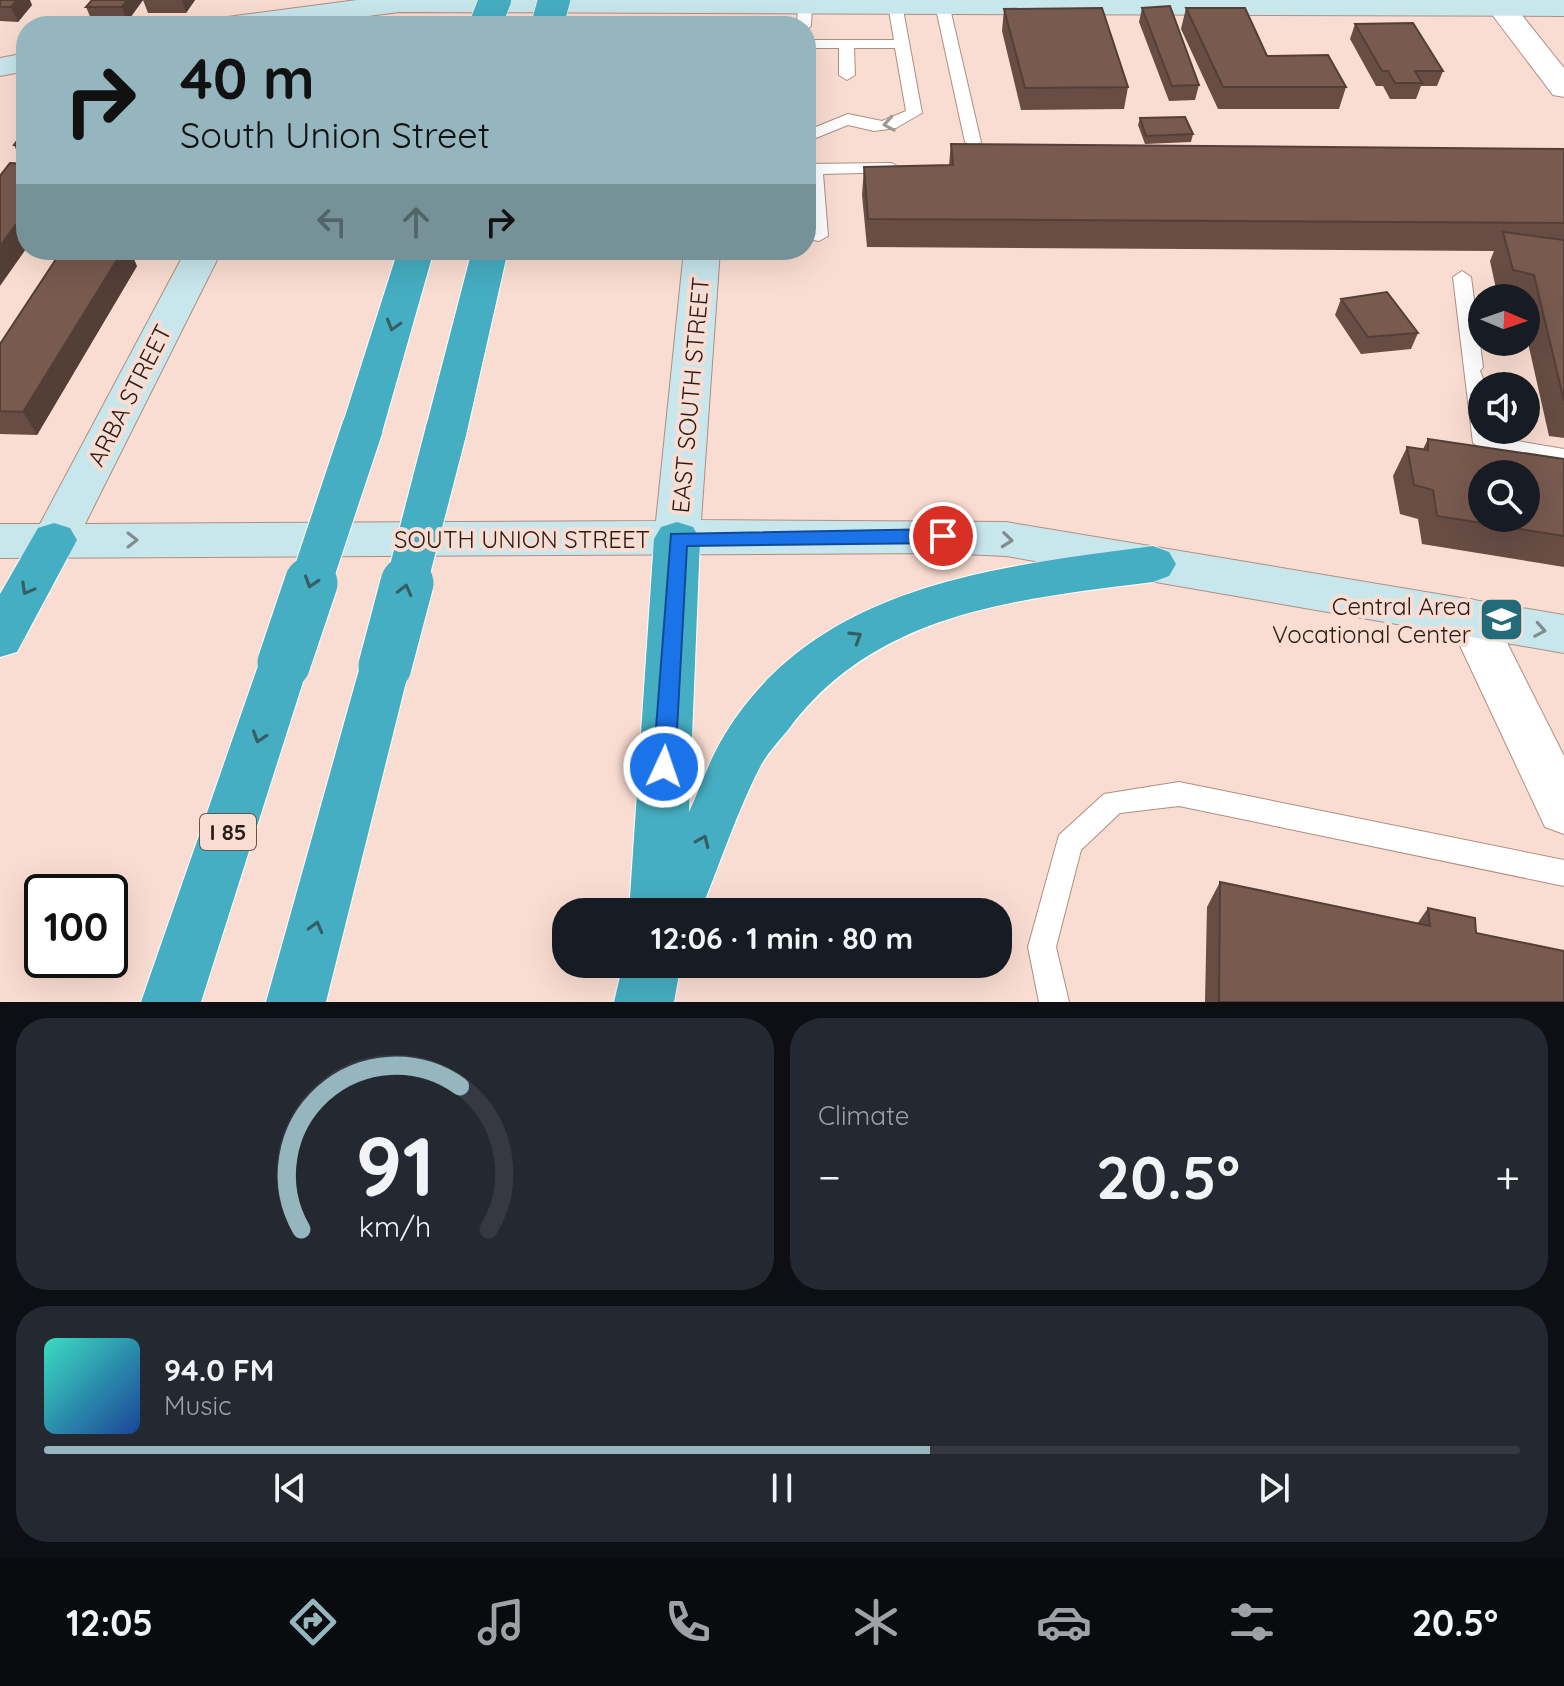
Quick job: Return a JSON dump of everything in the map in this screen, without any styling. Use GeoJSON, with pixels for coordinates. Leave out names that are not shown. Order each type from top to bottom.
{"type":"FeatureCollection","features":[{"type":"Feature","properties":{"kind":"highway","name":"I 85"},"geometry":{"type":"LineString","coordinates":[[171,1002],[362,429],[413,260]]}},
{"type":"Feature","properties":{"kind":"highway"},"geometry":{"type":"LineString","coordinates":[[296,1002],[446,431],[488,260]]}},
{"type":"Feature","properties":{"kind":"highway"},"geometry":{"type":"LineString","coordinates":[[658,898],[677,539]]}},
{"type":"Feature","properties":{"kind":"highway"},"geometry":{"type":"LineString","coordinates":[[0,638],[54,540]]}},
{"type":"Feature","properties":{"kind":"highway"},"geometry":{"type":"LineString","coordinates":[[678,898],[745,747],[788,692],[829,655],[880,622],[942,598],[982,588],[1153,564]]}},
{"type":"Feature","properties":{"kind":"highway"},"geometry":{"type":"LineString","coordinates":[[644,1002],[649,978]]}},
{"type":"Feature","properties":{"kind":"main road"},"geometry":{"type":"LineString","coordinates":[[298,16],[399,3],[721,10],[805,15],[895,4],[1498,3],[1564,7]]}},
{"type":"Feature","properties":{"kind":"main road","name":"ARBA STREET"},"geometry":{"type":"LineString","coordinates":[[54,540],[199,260]]}},
{"type":"Feature","properties":{"kind":"main road","name":"EAST SOUTH STREET"},"geometry":{"type":"LineString","coordinates":[[677,539],[701,260]]}},
{"type":"Feature","properties":{"kind":"main road","name":"SOUTH UNION STREET"},"geometry":{"type":"LineString","coordinates":[[0,541],[943,536],[1006,539],[1564,634]]}},
{"type":"Feature","properties":{"kind":"street"},"geometry":{"type":"LineString","coordinates":[[1498,3],[1564,88]]}},
{"type":"Feature","properties":{"kind":"street"},"geometry":{"type":"LineString","coordinates":[[1471,618],[1564,810]]}},
{"type":"Feature","properties":{"kind":"lane"},"geometry":{"type":"LineString","coordinates":[[816,131],[848,119],[872,127],[901,123],[914,113],[895,4]]}},
{"type":"Feature","properties":{"kind":"lane"},"geometry":{"type":"LineString","coordinates":[[942,4],[973,142]]}},
{"type":"Feature","properties":{"kind":"lane"},"geometry":{"type":"LineString","coordinates":[[816,44],[902,44]]}},
{"type":"Feature","properties":{"kind":"lane"},"geometry":{"type":"LineString","coordinates":[[846,44],[847,75]]}},
{"type":"Feature","properties":{"kind":"lane"},"geometry":{"type":"LineString","coordinates":[[846,99],[848,119]]}},
{"type":"Feature","properties":{"kind":"lane"},"geometry":{"type":"LineString","coordinates":[[816,169],[908,168]]}},
{"type":"Feature","properties":{"kind":"lane"},"geometry":{"type":"LineString","coordinates":[[816,214],[819,236]]}},
{"type":"Feature","properties":{"kind":"lane"},"geometry":{"type":"LineString","coordinates":[[1462,277],[1484,443],[1564,457]]}},
{"type":"Feature","properties":{"kind":"lane"},"geometry":{"type":"LineString","coordinates":[[1054,1002],[1042,947],[1069,844],[1113,802],[1179,794],[1564,873]]}},
{"type":"Feature","properties":{"kind":"building"},"geometry":{"type":"Polygon","coordinates":[[[0,0],[17,0],[11,7],[0,7],[0,0]]]}},
{"type":"Feature","properties":{"kind":"building"},"geometry":{"type":"Polygon","coordinates":[[[92,0],[127,0],[122,7],[86,7],[92,0]]]}},
{"type":"Feature","properties":{"kind":"building"},"geometry":{"type":"Polygon","coordinates":[[[1170,6],[1199,85],[1172,86],[1142,8],[1170,6]]]}},
{"type":"Feature","properties":{"kind":"building"},"geometry":{"type":"Polygon","coordinates":[[[1102,8],[1128,87],[1025,88],[1004,9],[1102,8]]]}},
{"type":"Feature","properties":{"kind":"building"},"geometry":{"type":"Polygon","coordinates":[[[1186,8],[1245,8],[1267,56],[1328,55],[1346,87],[1223,87],[1186,8]]]}},
{"type":"Feature","properties":{"kind":"building"},"geometry":{"type":"Polygon","coordinates":[[[1413,23],[1443,71],[1415,71],[1422,83],[1395,83],[1388,71],[1382,71],[1355,24],[1413,23]]]}},
{"type":"Feature","properties":{"kind":"building"},"geometry":{"type":"Polygon","coordinates":[[[1185,117],[1193,134],[1146,136],[1140,118],[1185,117]]]}},
{"type":"Feature","properties":{"kind":"building"},"geometry":{"type":"Polygon","coordinates":[[[951,144],[1564,149],[1564,223],[868,219],[864,167],[953,165],[951,144]]]}},
{"type":"Feature","properties":{"kind":"building"},"geometry":{"type":"Polygon","coordinates":[[[10,163],[16,163],[16,224],[0,246],[0,176],[10,163]]]}},
{"type":"Feature","properties":{"kind":"building"},"geometry":{"type":"Polygon","coordinates":[[[1503,232],[1564,240],[1564,401],[1540,300],[1540,284],[1536,284],[1534,275],[1513,270],[1503,232]]]}},
{"type":"Feature","properties":{"kind":"building"},"geometry":{"type":"Polygon","coordinates":[[[55,260],[117,260],[23,412],[0,411],[0,344],[55,260]]]}},
{"type":"Feature","properties":{"kind":"building"},"geometry":{"type":"Polygon","coordinates":[[[1387,292],[1418,333],[1368,337],[1341,299],[1387,292]]]}},
{"type":"Feature","properties":{"kind":"building"},"geometry":{"type":"Polygon","coordinates":[[[1428,439],[1564,459],[1564,536],[1539,532],[1540,460],[1468,460],[1468,521],[1437,516],[1433,490],[1414,485],[1407,447],[1428,450],[1428,439]]]}},
{"type":"Feature","properties":{"kind":"building"},"geometry":{"type":"Polygon","coordinates":[[[1220,882],[1430,926],[1428,908],[1475,918],[1476,933],[1564,951],[1564,1002],[1219,1002],[1220,882]]]}},
{"type":"Feature","properties":{"kind":"place","name":"Central Area Vocational Center"},"geometry":{"type":"Point","coordinates":[1502,620]}},
{"type":"Feature","properties":{"kind":"route"},"geometry":{"type":"LineString","coordinates":[[664,767],[678,584],[677,539],[943,536]]}}]}
